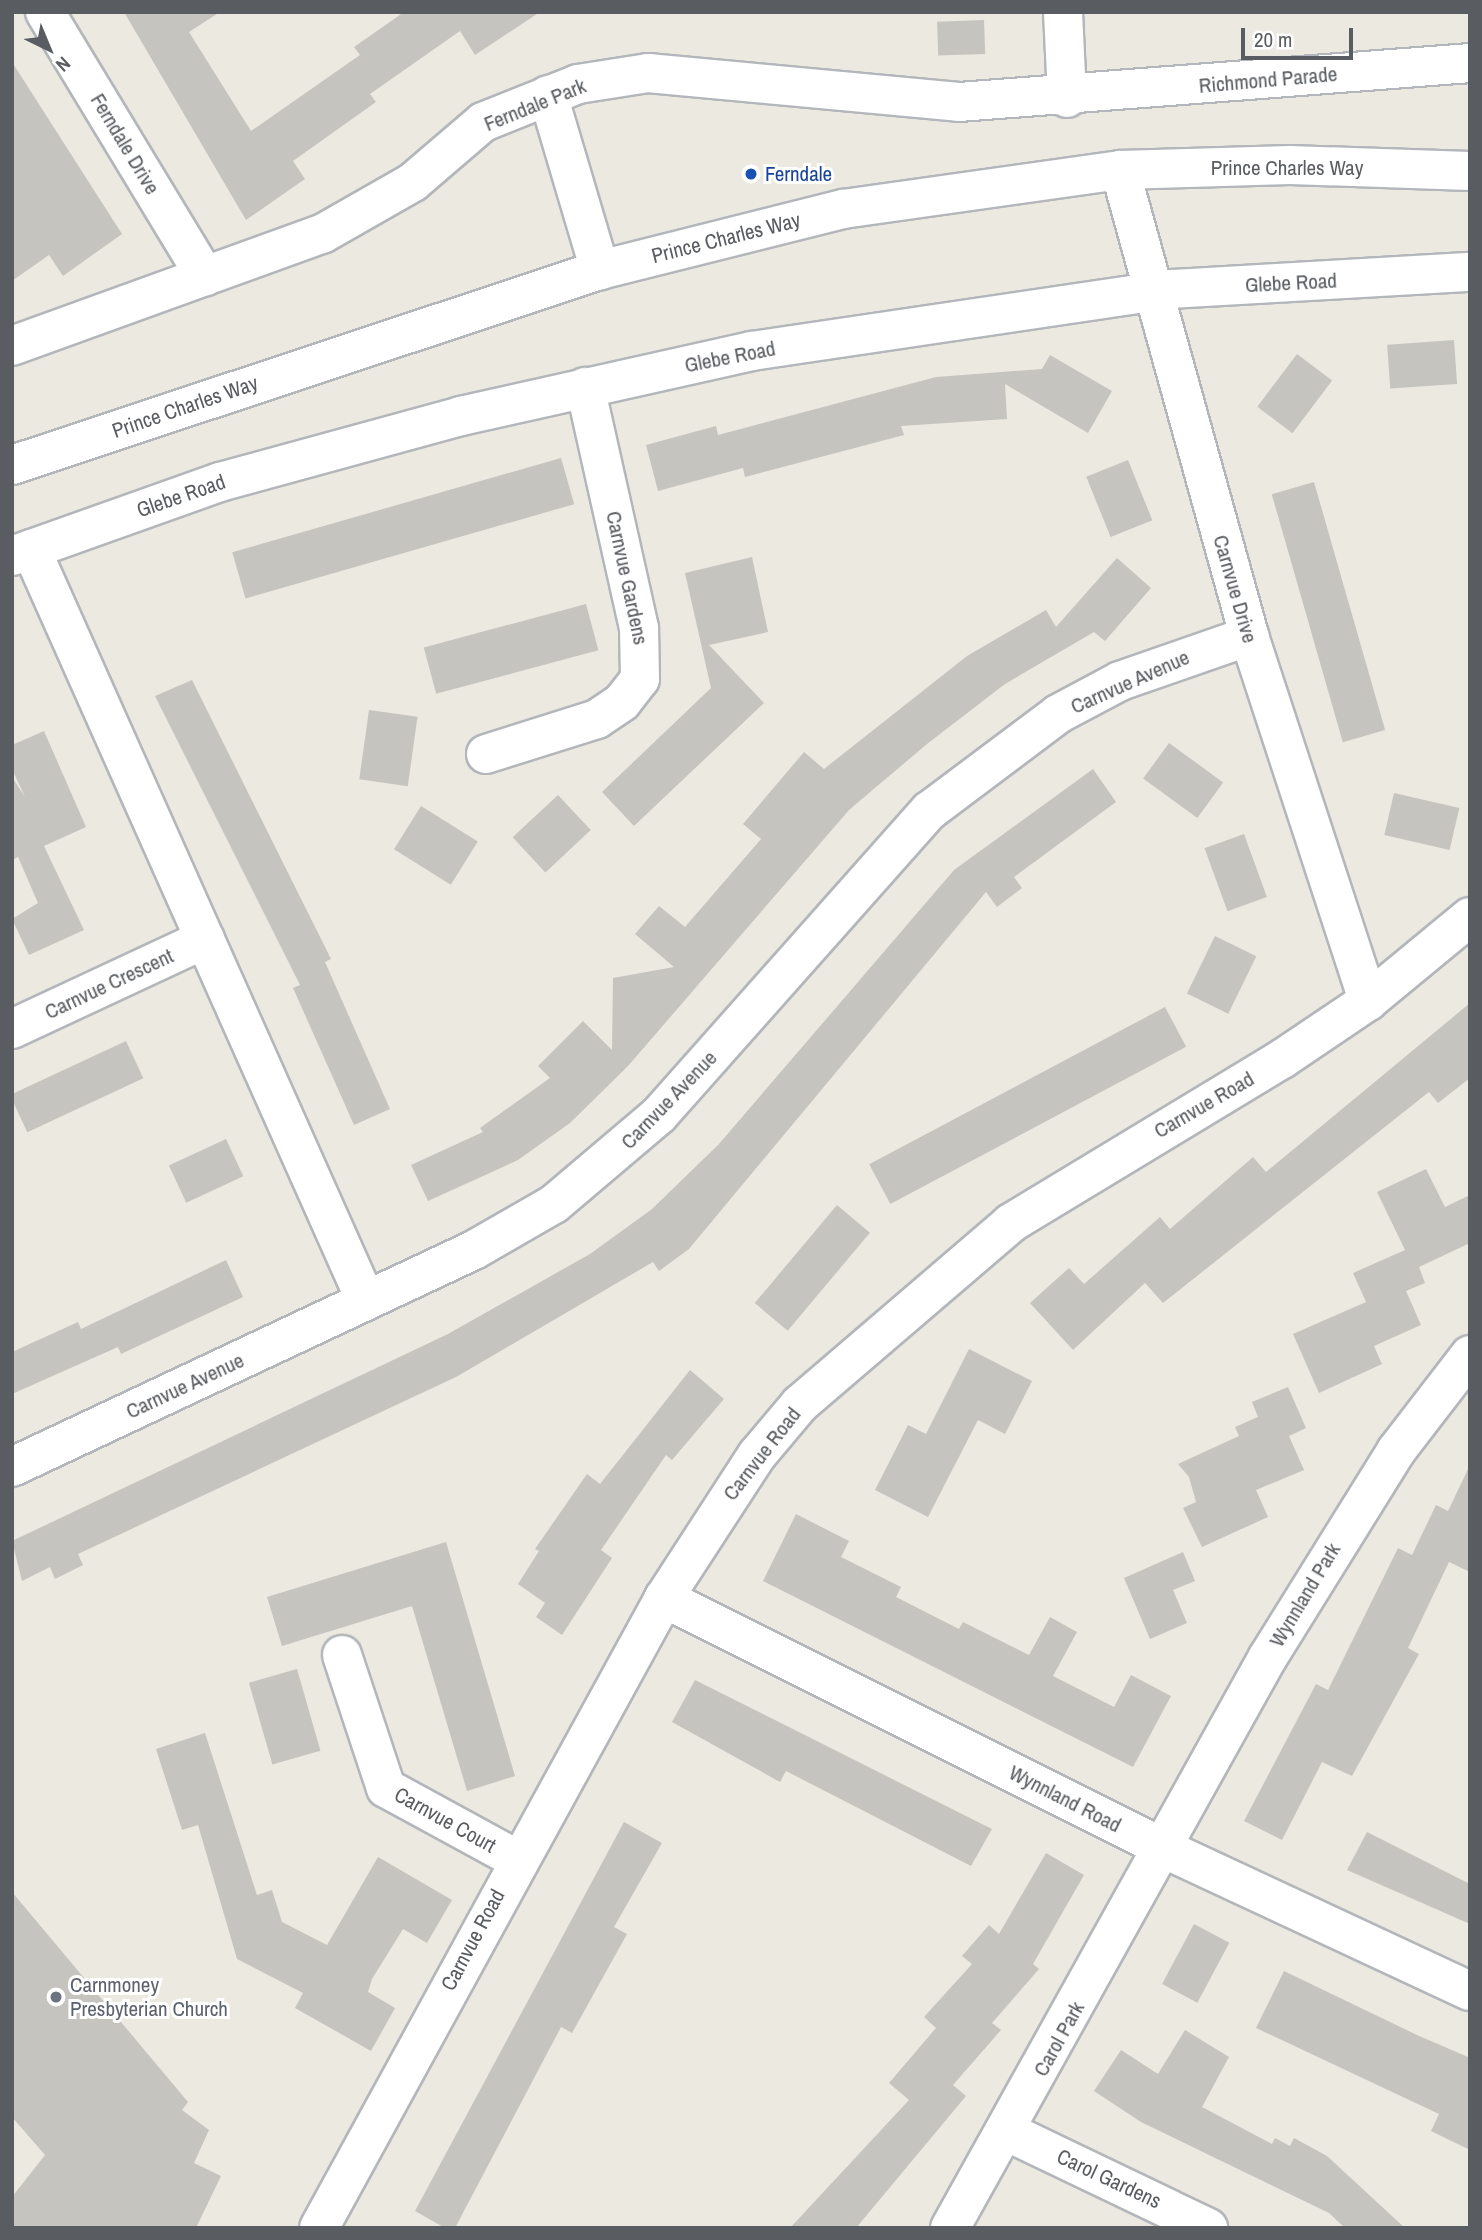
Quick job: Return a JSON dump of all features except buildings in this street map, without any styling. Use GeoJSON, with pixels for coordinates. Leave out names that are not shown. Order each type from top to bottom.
{"type":"FeatureCollection","features":[{"type":"Feature","properties":{"kind":"street","name":"Ferndale Drive"},"geometry":{"type":"LineString","coordinates":[[45,12],[205,276]]}},
{"type":"Feature","properties":{"kind":"street"},"geometry":{"type":"LineString","coordinates":[[1063,12],[1067,98]]}},
{"type":"Feature","properties":{"kind":"street","name":"Richmond Parade"},"geometry":{"type":"LineString","coordinates":[[1067,98],[1470,63]]}},
{"type":"Feature","properties":{"kind":"street","name":"Ferndale Park"},"geometry":{"type":"LineString","coordinates":[[12,346],[322,234],[413,182],[483,122],[548,95],[648,73],[959,102],[1067,98]]}},
{"type":"Feature","properties":{"kind":"street"},"geometry":{"type":"LineString","coordinates":[[548,95],[600,270]]}},
{"type":"Feature","properties":{"kind":"street","name":"Prince Charles Way"},"geometry":{"type":"LineString","coordinates":[[12,465],[600,270],[844,209],[1120,170],[1290,165],[1470,171]]}},
{"type":"Feature","properties":{"kind":"street","name":"Carnvue Drive"},"geometry":{"type":"LineString","coordinates":[[1120,170],[1149,292],[1249,636],[1368,1002]]}},
{"type":"Feature","properties":{"kind":"street","name":"Glebe Road"},"geometry":{"type":"LineString","coordinates":[[22,553],[219,482],[585,387],[752,351],[1149,292],[1470,272]]}},
{"type":"Feature","properties":{"kind":"street","name":"Carnvue Gardens"},"geometry":{"type":"LineString","coordinates":[[486,754],[597,719],[622,702],[640,679],[639,628],[585,387]]}},
{"type":"Feature","properties":{"kind":"street"},"geometry":{"type":"LineString","coordinates":[[22,553],[205,939],[366,1301]]}},
{"type":"Feature","properties":{"kind":"street","name":"Carnvue Avenue"},"geometry":{"type":"LineString","coordinates":[[12,1467],[366,1301],[543,1211],[611,1161],[659,1115],[883,855],[998,758],[1058,714],[1120,681],[1249,636]]}},
{"type":"Feature","properties":{"kind":"street","name":"Carnvue Road"},"geometry":{"type":"LineString","coordinates":[[319,2228],[516,1859],[664,1598],[749,1466],[800,1404],[945,1274],[1093,1169],[1368,1002],[1470,917]]}},
{"type":"Feature","properties":{"kind":"street","name":"Carnvue Crescent"},"geometry":{"type":"LineString","coordinates":[[12,1029],[205,939]]}},
{"type":"Feature","properties":{"kind":"street","name":"Wynnland Park"},"geometry":{"type":"LineString","coordinates":[[1165,1849],[1337,1541],[1470,1355]]}},
{"type":"Feature","properties":{"kind":"street","name":"Wynnland Road"},"geometry":{"type":"LineString","coordinates":[[664,1598],[1165,1849],[1470,1991]]}},
{"type":"Feature","properties":{"kind":"street","name":"Carnvue Court"},"geometry":{"type":"LineString","coordinates":[[342,1655],[386,1788],[516,1859]]}},
{"type":"Feature","properties":{"kind":"street","name":"Carol Park"},"geometry":{"type":"LineString","coordinates":[[950,2228],[1008,2132],[1165,1849]]}},
{"type":"Feature","properties":{"kind":"street","name":"Carol Gardens"},"geometry":{"type":"LineString","coordinates":[[1008,2132],[1208,2228]]}},
{"type":"Feature","properties":{"kind":"place","name":"Ferndale"},"geometry":{"type":"Point","coordinates":[751,174]}},
{"type":"Feature","properties":{"kind":"place","name":"Carnmoney Presbyterian Church"},"geometry":{"type":"Point","coordinates":[56,1997]}}]}
